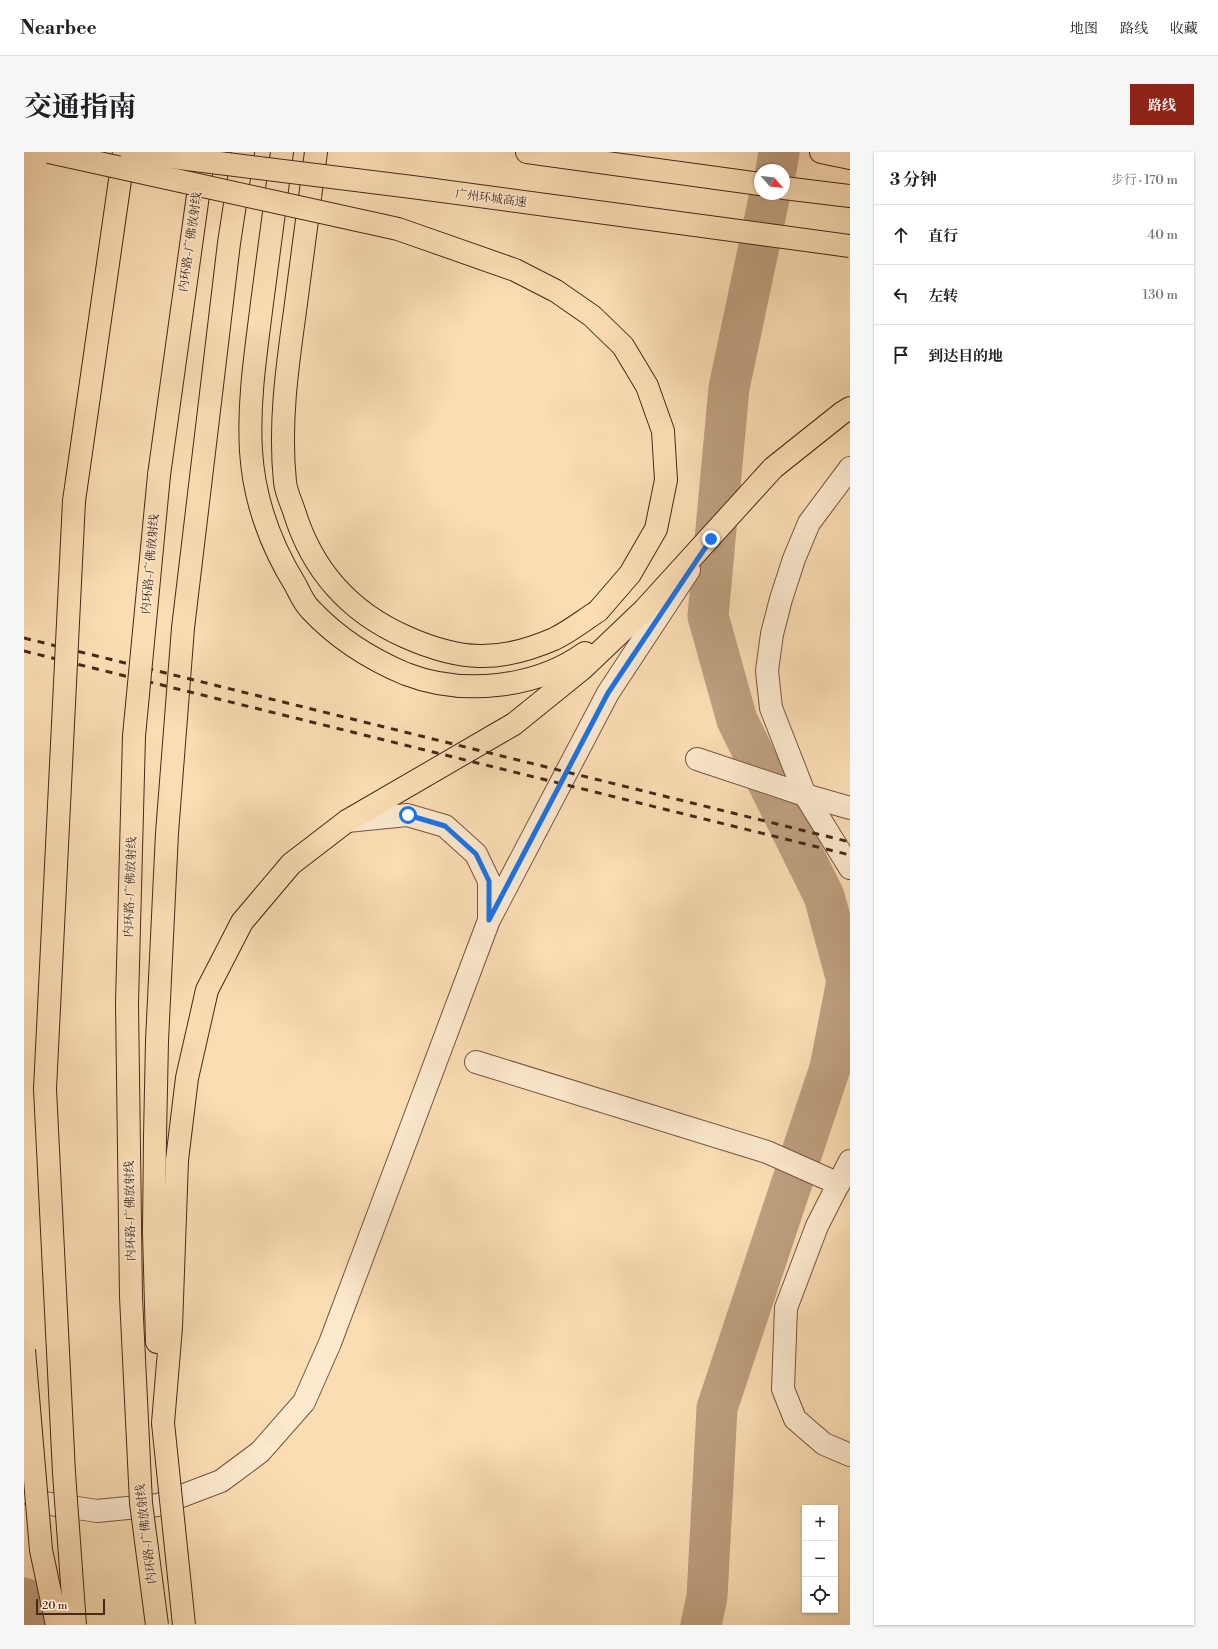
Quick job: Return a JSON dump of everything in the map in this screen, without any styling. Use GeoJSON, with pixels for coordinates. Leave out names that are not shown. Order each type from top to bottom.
{"type":"FeatureCollection","features":[{"type":"Feature","properties":{"kind":"highway"},"geometry":{"type":"LineString","coordinates":[[49,152],[398,229],[515,270],[556,291],[592,316],[623,346],[647,386],[663,431],[666,480],[656,529],[630,574],[598,611],[555,639],[508,655],[468,656],[428,647],[391,631],[356,608],[324,575],[301,535],[285,484],[282,431],[286,378],[316,152]]}},
{"type":"Feature","properties":{"kind":"highway"},"geometry":{"type":"LineString","coordinates":[[75,1625],[64,1473],[45,1089],[74,501],[124,152]]}},
{"type":"Feature","properties":{"kind":"highway","name":"广州环城高速"},"geometry":{"type":"LineString","coordinates":[[131,152],[428,189],[850,246]]}},
{"type":"Feature","properties":{"kind":"highway","name":"内环路-广佛放射线"},"geometry":{"type":"LineString","coordinates":[[157,1625],[141,1503],[131,1297],[127,1003],[134,736],[158,476],[204,152]]}},
{"type":"Feature","properties":{"kind":"highway"},"geometry":{"type":"LineString","coordinates":[[184,1625],[156,1326],[154,1225],[156,1057],[167,833],[183,628],[242,152]]}},
{"type":"Feature","properties":{"kind":"highway"},"geometry":{"type":"LineString","coordinates":[[282,152],[251,390],[251,451],[259,506],[280,560],[309,608],[342,639],[382,664],[426,682],[476,687],[525,680],[570,663],[652,612]]}},
{"type":"Feature","properties":{"kind":"highway"},"geometry":{"type":"LineString","coordinates":[[527,152],[754,183]]}},
{"type":"Feature","properties":{"kind":"highway"},"geometry":{"type":"LineString","coordinates":[[821,152],[850,158]]}},
{"type":"Feature","properties":{"kind":"highway"},"geometry":{"type":"LineString","coordinates":[[790,189],[850,196]]}},
{"type":"Feature","properties":{"kind":"highway"},"geometry":{"type":"LineString","coordinates":[[164,1423],[171,1327],[177,1160],[187,1078],[207,990],[242,922],[291,864],[347,821],[514,724],[652,612],[711,539],[773,468],[842,412],[850,408]]}},
{"type":"Feature","properties":{"kind":"highway"},"geometry":{"type":"LineString","coordinates":[[24,1350],[41,1550],[57,1625]]}},
{"type":"Feature","properties":{"kind":"street"},"geometry":{"type":"LineString","coordinates":[[850,468],[809,523],[800,545],[781,599],[772,634],[767,671],[771,708],[805,795],[850,868]]}},
{"type":"Feature","properties":{"kind":"street"},"geometry":{"type":"LineString","coordinates":[[24,1490],[44,1503],[97,1511],[158,1505],[221,1481],[260,1452],[304,1402],[330,1343],[489,920],[652,612]]}},
{"type":"Feature","properties":{"kind":"street"},"geometry":{"type":"LineString","coordinates":[[697,759],[805,795],[850,808]]}},
{"type":"Feature","properties":{"kind":"street"},"geometry":{"type":"LineString","coordinates":[[347,821],[408,815],[445,826],[476,854],[486,874],[489,881],[489,920]]}},
{"type":"Feature","properties":{"kind":"street"},"geometry":{"type":"LineString","coordinates":[[476,1062],[767,1152],[840,1184]]}},
{"type":"Feature","properties":{"kind":"street"},"geometry":{"type":"LineString","coordinates":[[850,1161],[840,1184],[817,1226],[786,1308],[783,1389],[795,1419],[824,1444],[850,1455]]}},
{"type":"Feature","properties":{"kind":"waterway"},"geometry":{"type":"LineString","coordinates":[[777,164],[779,152]]}},
{"type":"Feature","properties":{"kind":"waterway"},"geometry":{"type":"LineString","coordinates":[[701,1625],[707,1597],[717,1408],[830,1068],[847,981],[824,896],[737,720],[708,616],[729,388],[769,200]]}},
{"type":"Feature","properties":{"kind":"waterway"},"geometry":{"type":"LineString","coordinates":[[24,1598],[40,1625]]}},
{"type":"Feature","properties":{"kind":"railway"},"geometry":{"type":"LineString","coordinates":[[24,638],[850,842]]}},
{"type":"Feature","properties":{"kind":"railway"},"geometry":{"type":"LineString","coordinates":[[24,651],[850,855]]}},
{"type":"Feature","properties":{"kind":"route"},"geometry":{"type":"LineString","coordinates":[[408,815],[445,826],[476,854],[489,881],[489,920],[608,693],[711,539]]}}]}
